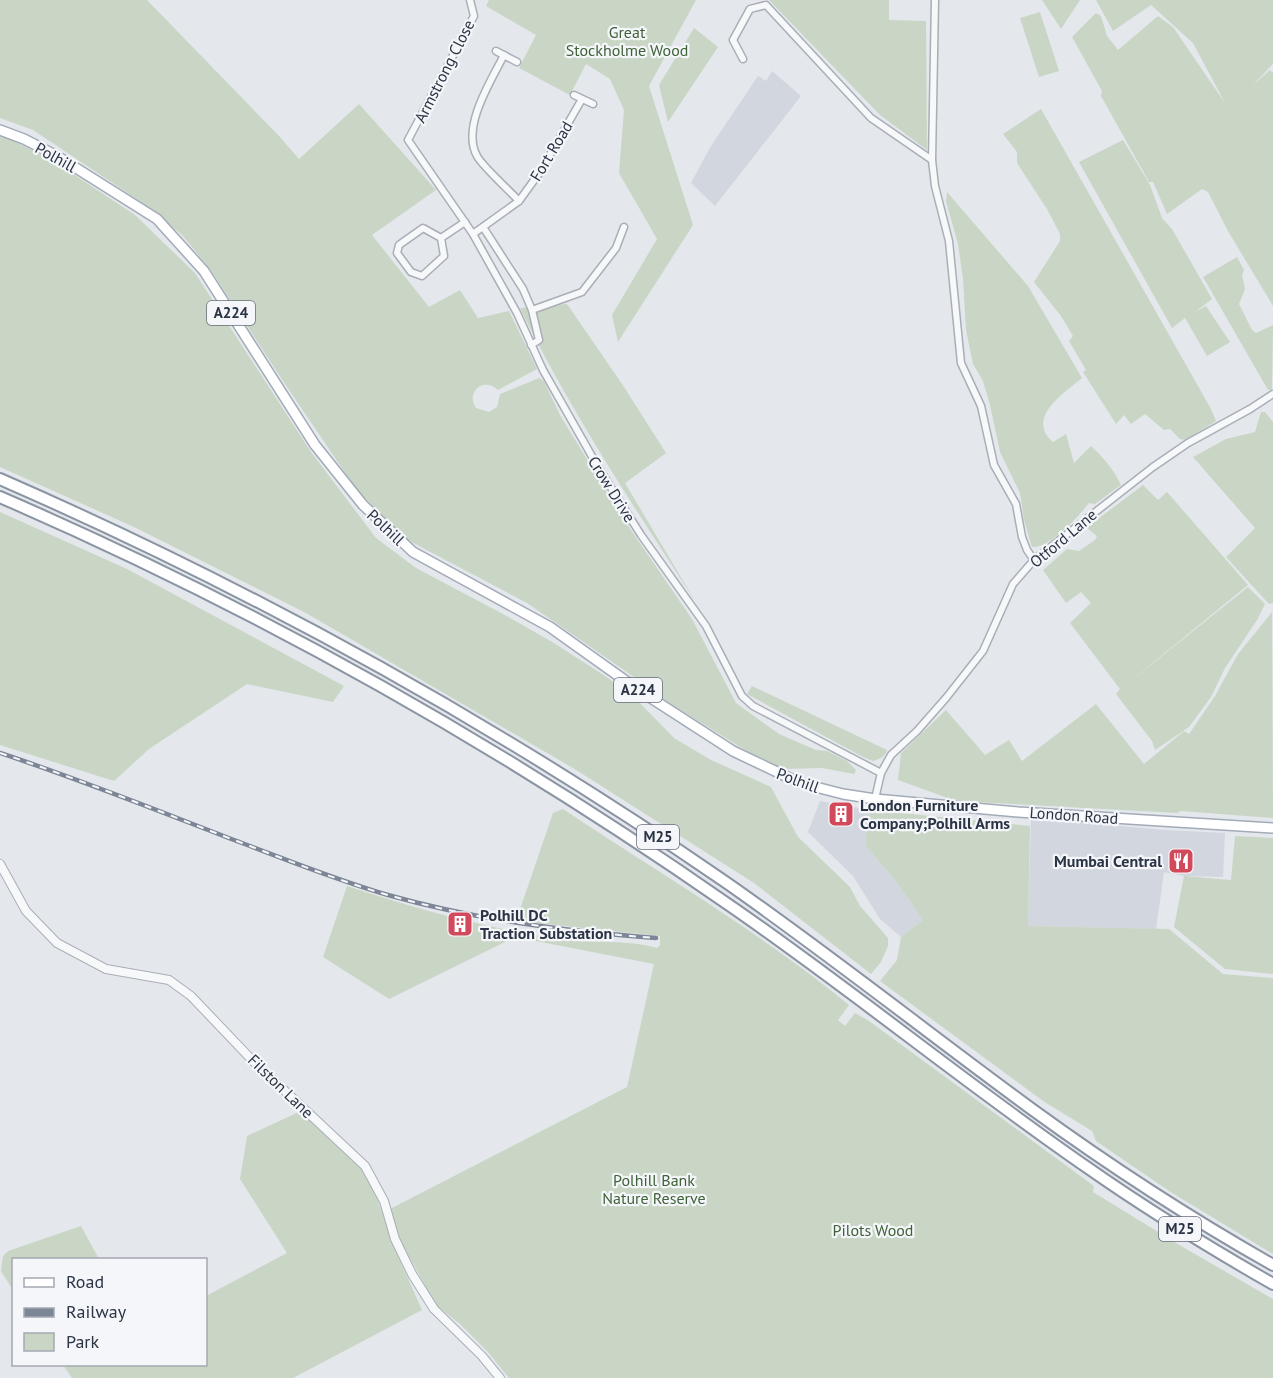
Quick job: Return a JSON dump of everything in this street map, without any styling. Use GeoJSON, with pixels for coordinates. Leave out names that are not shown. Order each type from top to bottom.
{"type":"FeatureCollection","features":[{"type":"Feature","properties":{"kind":"highway","name":"M25"},"geometry":{"type":"LineString","coordinates":[[0,479],[132,540],[277,612],[418,688],[532,756],[659,837],[776,918],[1084,1146],[1188,1214],[1273,1265]]}},
{"type":"Feature","properties":{"kind":"highway","name":"M25"},"geometry":{"type":"LineString","coordinates":[[0,497],[147,564],[272,627],[424,711],[536,778],[665,860],[758,925],[1090,1170],[1184,1232],[1273,1284]]}},
{"type":"Feature","properties":{"kind":"main road","name":"Polhill"},"geometry":{"type":"LineString","coordinates":[[0,130],[57,156],[157,219],[204,271],[315,445],[363,505],[412,552],[550,627],[637,689],[733,751],[800,783],[875,799]]}},
{"type":"Feature","properties":{"kind":"main road","name":"London Road"},"geometry":{"type":"LineString","coordinates":[[875,799],[1008,811],[1273,828]]}},
{"type":"Feature","properties":{"kind":"street","name":"Armstrong Close"},"geometry":{"type":"LineString","coordinates":[[408,140],[474,16],[470,0]]}},
{"type":"Feature","properties":{"kind":"street"},"geometry":{"type":"LineString","coordinates":[[936,0],[932,160],[935,186],[949,242],[961,363],[981,406],[994,465],[1016,504],[1022,537],[1034,560]]}},
{"type":"Feature","properties":{"kind":"street"},"geometry":{"type":"LineString","coordinates":[[743,59],[733,40],[750,9],[766,5],[871,118],[932,160]]}},
{"type":"Feature","properties":{"kind":"street"},"geometry":{"type":"LineString","coordinates":[[496,51],[517,62]]}},
{"type":"Feature","properties":{"kind":"street","name":"Fort Road"},"geometry":{"type":"LineString","coordinates":[[504,55],[476,111],[473,135],[477,156],[519,201]]}},
{"type":"Feature","properties":{"kind":"street"},"geometry":{"type":"LineString","coordinates":[[574,95],[593,104]]}},
{"type":"Feature","properties":{"kind":"street","name":"Fort Road"},"geometry":{"type":"LineString","coordinates":[[473,234],[519,201],[540,172],[582,99]]}},
{"type":"Feature","properties":{"kind":"street","name":"Crow Drive"},"geometry":{"type":"LineString","coordinates":[[408,140],[473,234],[517,313],[543,370],[604,476],[641,535],[706,626],[742,696],[753,706],[881,773]]}},
{"type":"Feature","properties":{"kind":"street"},"geometry":{"type":"LineString","coordinates":[[441,238],[465,222]]}},
{"type":"Feature","properties":{"kind":"street"},"geometry":{"type":"LineString","coordinates":[[483,227],[523,289],[532,310],[539,340],[531,345]]}},
{"type":"Feature","properties":{"kind":"street"},"geometry":{"type":"LineString","coordinates":[[532,310],[582,292],[616,248],[624,227]]}},
{"type":"Feature","properties":{"kind":"street"},"geometry":{"type":"LineString","coordinates":[[423,228],[441,238],[444,256],[422,276],[411,272],[397,253],[399,245],[423,228]]}},
{"type":"Feature","properties":{"kind":"street","name":"Otford Lane"},"geometry":{"type":"LineString","coordinates":[[875,799],[881,773],[891,755],[917,731],[983,651],[1013,584],[1034,560],[1153,467],[1188,443],[1273,394]]}},
{"type":"Feature","properties":{"kind":"street","name":"Filston Lane"},"geometry":{"type":"LineString","coordinates":[[0,864],[26,912],[57,943],[106,969],[169,980],[191,996],[253,1061],[365,1166],[384,1202],[395,1239],[428,1300],[500,1378]]}},
{"type":"Feature","properties":{"kind":"shaded area"},"geometry":{"type":"Polygon","coordinates":[[[772,71],[801,96],[715,206],[691,183],[711,146],[758,76],[766,81],[772,71]]]}},
{"type":"Feature","properties":{"kind":"shaded area"},"geometry":{"type":"Polygon","coordinates":[[[820,801],[870,810],[865,845],[895,880],[923,920],[901,937],[880,919],[853,876],[808,832],[820,801]]]}},
{"type":"Feature","properties":{"kind":"shaded area"},"geometry":{"type":"Polygon","coordinates":[[[1031,818],[1225,833],[1223,877],[1184,876],[1164,872],[1156,929],[1028,926],[1031,818]]]}},
{"type":"Feature","properties":{"kind":"green space"},"geometry":{"type":"Polygon","coordinates":[[[0,0],[147,0],[299,159],[359,104],[436,190],[372,235],[429,307],[460,290],[478,318],[509,311],[537,369],[498,390],[493,386],[482,385],[474,392],[473,402],[476,408],[489,412],[497,407],[500,394],[539,378],[544,381],[560,415],[622,517],[692,619],[736,703],[779,734],[816,750],[827,751],[847,761],[856,770],[854,774],[822,768],[782,769],[763,761],[661,698],[527,603],[404,538],[356,489],[210,269],[182,235],[144,204],[33,130],[0,118],[0,0]]]}},
{"type":"Feature","properties":{"kind":"green space","name":"Great Stockholme Wood"},"geometry":{"type":"Polygon","coordinates":[[[489,0],[696,0],[649,86],[693,225],[618,342],[612,315],[657,239],[619,173],[624,110],[610,79],[586,64],[570,95],[519,68],[536,35],[486,6],[489,0]]]}},
{"type":"Feature","properties":{"kind":"green space"},"geometry":{"type":"Polygon","coordinates":[[[769,0],[889,0],[889,20],[926,21],[927,150],[880,115],[769,0]]]}},
{"type":"Feature","properties":{"kind":"green space"},"geometry":{"type":"Polygon","coordinates":[[[1042,0],[1080,0],[1061,29],[1042,0]]]}},
{"type":"Feature","properties":{"kind":"green space"},"geometry":{"type":"Polygon","coordinates":[[[1096,0],[1273,0],[1273,64],[1253,85],[1270,70],[1273,73],[1273,306],[1228,231],[1208,192],[1202,189],[1167,214],[1153,182],[1149,182],[1101,96],[1102,91],[1072,37],[1096,13],[1101,16],[1107,36],[1118,50],[1158,16],[1173,27],[1225,103],[1193,43],[1151,5],[1113,31],[1096,0]]]}},
{"type":"Feature","properties":{"kind":"green space"},"geometry":{"type":"Polygon","coordinates":[[[1040,12],[1059,71],[1039,77],[1020,18],[1040,12]]]}},
{"type":"Feature","properties":{"kind":"green space"},"geometry":{"type":"Polygon","coordinates":[[[694,28],[718,47],[668,122],[659,85],[694,28]]]}},
{"type":"Feature","properties":{"kind":"green space"},"geometry":{"type":"Polygon","coordinates":[[[1041,109],[1211,409],[1216,421],[1186,440],[1180,439],[1170,429],[1164,430],[1145,414],[1131,424],[1124,415],[1116,424],[1083,372],[1086,370],[1069,341],[1073,336],[1061,316],[1034,282],[1060,241],[1060,234],[1047,209],[1017,163],[1017,152],[1003,134],[1041,109]]]}},
{"type":"Feature","properties":{"kind":"green space"},"geometry":{"type":"Polygon","coordinates":[[[0,137],[13,140],[61,166],[135,215],[195,273],[311,452],[376,538],[416,568],[554,643],[605,676],[633,696],[674,738],[711,760],[771,787],[798,837],[850,887],[860,906],[888,938],[888,946],[881,962],[871,974],[754,883],[573,768],[306,613],[134,527],[0,467],[0,137]]]}},
{"type":"Feature","properties":{"kind":"green space"},"geometry":{"type":"Polygon","coordinates":[[[1123,140],[1150,185],[1162,218],[1172,229],[1212,299],[1195,312],[1206,306],[1230,342],[1207,356],[1185,318],[1172,328],[1079,162],[1123,140]]]}},
{"type":"Feature","properties":{"kind":"green space"},"geometry":{"type":"Polygon","coordinates":[[[947,192],[1028,286],[1082,378],[1050,407],[1043,424],[1045,433],[1053,442],[1066,434],[1074,463],[1091,446],[1108,464],[1121,485],[1095,504],[1089,503],[1063,531],[1039,546],[1032,547],[1024,520],[1020,493],[1000,452],[983,381],[973,364],[966,330],[958,244],[946,201],[947,192]]]}},
{"type":"Feature","properties":{"kind":"green space"},"geometry":{"type":"Polygon","coordinates":[[[1237,257],[1244,270],[1242,275],[1245,289],[1239,304],[1252,330],[1256,333],[1273,325],[1272,390],[1268,390],[1203,277],[1237,257]]]}},
{"type":"Feature","properties":{"kind":"green space"},"geometry":{"type":"Polygon","coordinates":[[[567,304],[666,453],[625,483],[695,601],[581,421],[520,308],[567,304]]]}},
{"type":"Feature","properties":{"kind":"green space"},"geometry":{"type":"Polygon","coordinates":[[[1261,412],[1265,412],[1273,422],[1273,603],[1269,604],[1226,557],[1255,528],[1193,457],[1226,439],[1255,432],[1261,412]]]}},
{"type":"Feature","properties":{"kind":"green space"},"geometry":{"type":"Polygon","coordinates":[[[1143,485],[1158,500],[1167,492],[1248,585],[1122,688],[1248,587],[1265,604],[1225,668],[1211,697],[1189,727],[1155,750],[1152,741],[1116,694],[1120,689],[1070,623],[1091,603],[1081,592],[1066,603],[1043,570],[1067,549],[1079,551],[1095,540],[1097,536],[1087,528],[1143,485]]]}},
{"type":"Feature","properties":{"kind":"green space"},"geometry":{"type":"Polygon","coordinates":[[[0,512],[127,569],[344,686],[333,702],[247,684],[149,749],[114,781],[0,745],[0,512]]]}},
{"type":"Feature","properties":{"kind":"green space"},"geometry":{"type":"Polygon","coordinates":[[[1272,612],[1273,818],[1181,811],[1177,813],[956,801],[898,780],[901,753],[946,710],[985,755],[1009,740],[1022,761],[1096,704],[1144,764],[1184,731],[1189,734],[1215,696],[1238,654],[1272,612]]]}},
{"type":"Feature","properties":{"kind":"green space"},"geometry":{"type":"Polygon","coordinates":[[[752,686],[887,750],[882,757],[873,761],[863,757],[747,694],[752,686]]]}},
{"type":"Feature","properties":{"kind":"green space"},"geometry":{"type":"Polygon","coordinates":[[[563,809],[745,928],[815,978],[849,1005],[838,1020],[845,1026],[855,1013],[869,1021],[1094,1186],[1093,1192],[1273,1299],[1273,1378],[509,1378],[487,1351],[460,1324],[436,1305],[400,1240],[390,1209],[627,1087],[654,964],[515,937],[389,999],[323,957],[347,886],[426,910],[507,930],[573,940],[646,945],[657,948],[660,945],[660,936],[516,921],[553,813],[563,809]]]}},
{"type":"Feature","properties":{"kind":"green space"},"geometry":{"type":"Polygon","coordinates":[[[870,810],[1030,826],[1028,926],[1169,929],[1223,974],[1273,978],[1273,1254],[1169,1191],[1096,1141],[1092,1131],[1043,1101],[880,981],[897,960],[901,937],[923,920],[895,880],[865,845],[870,810]]]}},
{"type":"Feature","properties":{"kind":"green space"},"geometry":{"type":"Polygon","coordinates":[[[1235,836],[1273,838],[1273,974],[1225,969],[1174,927],[1184,876],[1231,880],[1235,836]]]}},
{"type":"Feature","properties":{"kind":"green space"},"geometry":{"type":"Polygon","coordinates":[[[301,1111],[363,1169],[422,1310],[293,1378],[72,1378],[64,1366],[207,1366],[207,1295],[287,1253],[240,1179],[247,1136],[301,1111]]]}},
{"type":"Feature","properties":{"kind":"green space"},"geometry":{"type":"Polygon","coordinates":[[[81,1226],[98,1258],[12,1258],[12,1288],[1,1271],[3,1256],[8,1251],[81,1226]]]}},
{"type":"Feature","properties":{"kind":"railway"},"geometry":{"type":"LineString","coordinates":[[0,753],[349,883],[388,895],[487,918],[588,932],[656,938]]}},
{"type":"Feature","properties":{"kind":"place","name":"London Furniture Company;Polhill Arms"},"geometry":{"type":"Point","coordinates":[841,814]}},
{"type":"Feature","properties":{"kind":"place","name":"Mumbai Central"},"geometry":{"type":"Point","coordinates":[1181,861]}},
{"type":"Feature","properties":{"kind":"place","name":"Polhill DC Traction Substation"},"geometry":{"type":"Point","coordinates":[460,924]}},
{"type":"Feature","properties":{"kind":"park label","name":"Polhill Bank Nature Reserve"},"geometry":{"type":"Point","coordinates":[654,1189]}},
{"type":"Feature","properties":{"kind":"park label","name":"Pilots Wood"},"geometry":{"type":"Point","coordinates":[873,1230]}}]}
